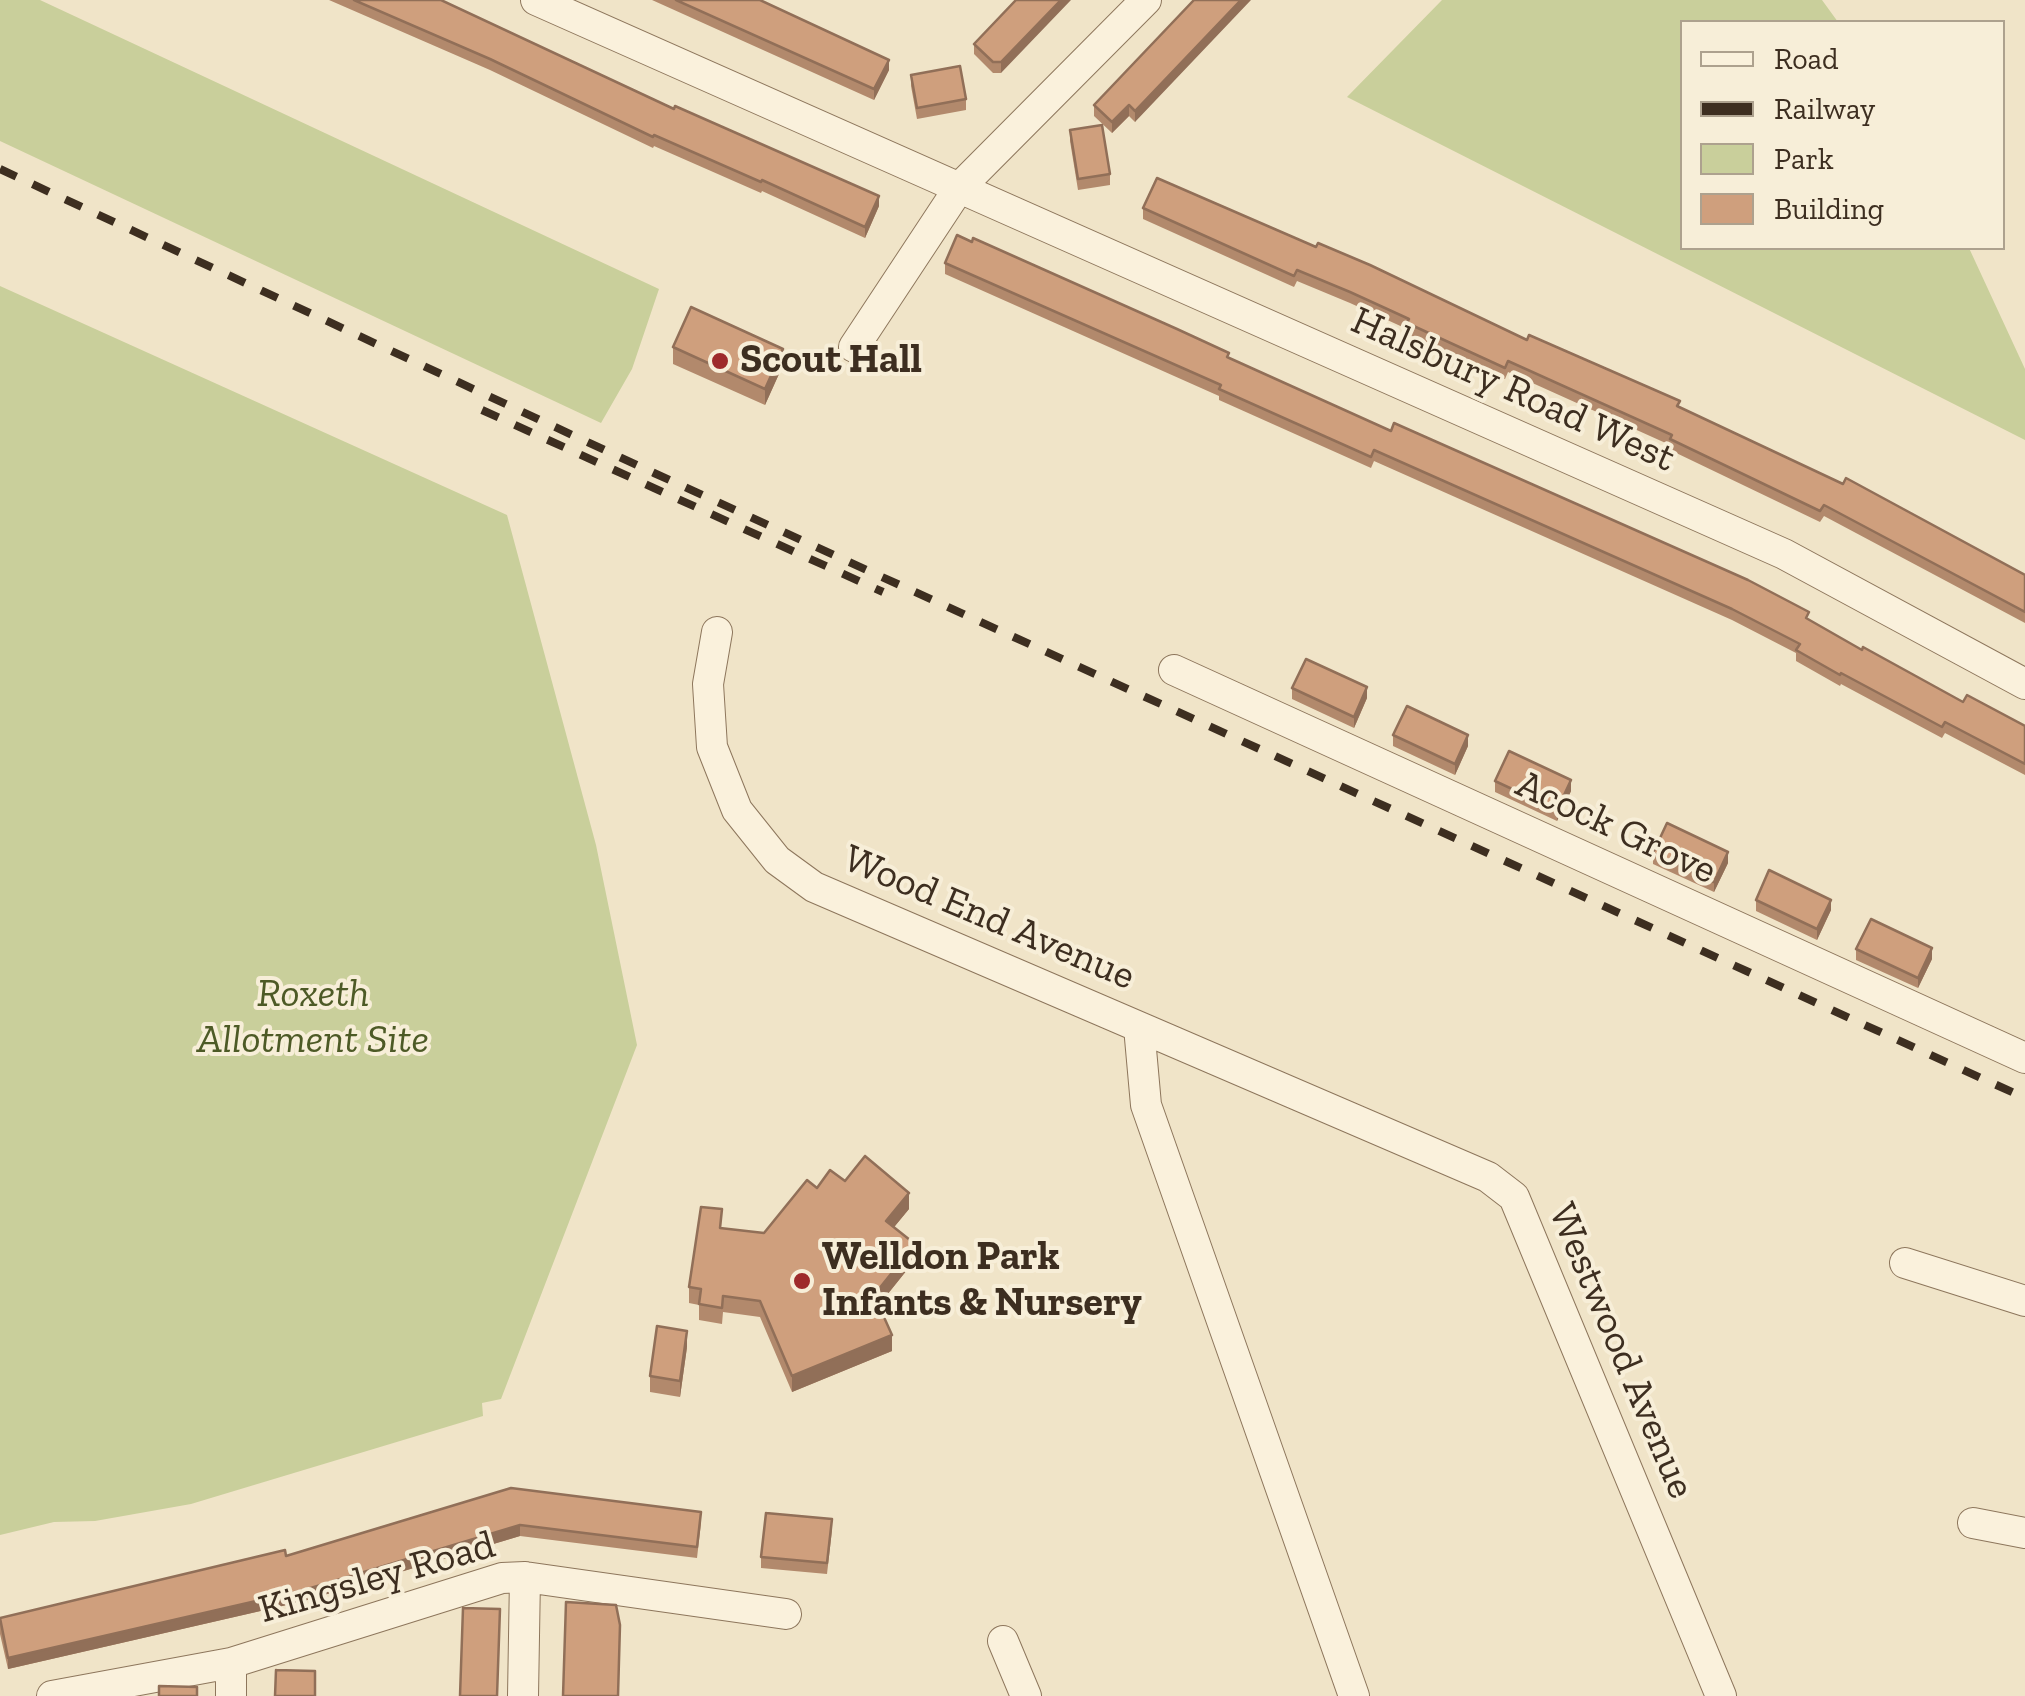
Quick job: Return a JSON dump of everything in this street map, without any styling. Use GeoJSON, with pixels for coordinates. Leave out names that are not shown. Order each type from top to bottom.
{"type":"FeatureCollection","features":[{"type":"Feature","properties":{"kind":"street","name":"Halsbury Road West"},"geometry":{"type":"LineString","coordinates":[[536,0],[1784,554],[2025,684]]}},
{"type":"Feature","properties":{"kind":"street"},"geometry":{"type":"LineString","coordinates":[[854,347],[959,188],[1146,0]]}},
{"type":"Feature","properties":{"kind":"street","name":"Wood End Avenue"},"geometry":{"type":"LineString","coordinates":[[717,632],[708,684],[712,747],[738,810],[777,860],[814,887],[1139,1027],[1146,1106],[1354,1696]]}},
{"type":"Feature","properties":{"kind":"street","name":"Acock Grove"},"geometry":{"type":"LineString","coordinates":[[1174,670],[2025,1058]]}},
{"type":"Feature","properties":{"kind":"street","name":"Westwood Avenue"},"geometry":{"type":"LineString","coordinates":[[1139,1027],[1488,1177],[1514,1196],[1721,1696]]}},
{"type":"Feature","properties":{"kind":"street"},"geometry":{"type":"LineString","coordinates":[[1905,1263],[2025,1302]]}},
{"type":"Feature","properties":{"kind":"street"},"geometry":{"type":"LineString","coordinates":[[1973,1523],[2025,1534]]}},
{"type":"Feature","properties":{"kind":"street"},"geometry":{"type":"LineString","coordinates":[[523,1696],[525,1576]]}},
{"type":"Feature","properties":{"kind":"street","name":"Kingsley Road"},"geometry":{"type":"LineString","coordinates":[[52,1696],[231,1663],[502,1578],[525,1576],[786,1614]]}},
{"type":"Feature","properties":{"kind":"street"},"geometry":{"type":"LineString","coordinates":[[1003,1641],[1026,1696]]}},
{"type":"Feature","properties":{"kind":"street"},"geometry":{"type":"LineString","coordinates":[[231,1663],[231,1696]]}},
{"type":"Feature","properties":{"kind":"green space"},"geometry":{"type":"Polygon","coordinates":[[[0,0],[40,0],[659,289],[632,369],[601,423],[0,141],[0,0]]]}},
{"type":"Feature","properties":{"kind":"green space"},"geometry":{"type":"Polygon","coordinates":[[[1442,0],[1822,0],[1837,20],[1680,20],[1680,250],[1970,250],[2025,369],[2025,440],[1347,97],[1442,0]]]}},
{"type":"Feature","properties":{"kind":"green space","name":"Roxeth Allotment Site"},"geometry":{"type":"Polygon","coordinates":[[[0,286],[507,515],[596,845],[637,1045],[501,1399],[482,1403],[483,1416],[191,1504],[95,1521],[54,1522],[0,1535],[0,286]]]}},
{"type":"Feature","properties":{"kind":"building"},"geometry":{"type":"Polygon","coordinates":[[[354,0],[441,0],[674,109],[675,106],[879,196],[865,227],[762,180],[653,137],[490,59],[354,0]]]}},
{"type":"Feature","properties":{"kind":"building"},"geometry":{"type":"Polygon","coordinates":[[[676,0],[760,0],[889,60],[874,89],[676,0]]]}},
{"type":"Feature","properties":{"kind":"building"},"geometry":{"type":"Polygon","coordinates":[[[1016,0],[1061,0],[1001,62],[993,62],[974,44],[1016,0]]]}},
{"type":"Feature","properties":{"kind":"building"},"geometry":{"type":"Polygon","coordinates":[[[1194,0],[1241,0],[1135,111],[1129,105],[1112,122],[1094,105],[1194,0]]]}},
{"type":"Feature","properties":{"kind":"building"},"geometry":{"type":"Polygon","coordinates":[[[960,66],[966,99],[917,108],[911,75],[960,66]]]}},
{"type":"Feature","properties":{"kind":"building"},"geometry":{"type":"Polygon","coordinates":[[[1102,125],[1110,174],[1078,179],[1070,130],[1102,125]]]}},
{"type":"Feature","properties":{"kind":"building"},"geometry":{"type":"Polygon","coordinates":[[[1157,178],[1316,247],[1318,243],[1370,265],[1527,340],[1529,335],[1680,401],[1677,406],[1843,484],[1846,478],[2025,575],[2025,612],[1824,505],[1820,511],[1670,439],[1672,435],[1508,361],[1505,368],[1350,292],[1297,270],[1294,276],[1143,208],[1157,178]]]}},
{"type":"Feature","properties":{"kind":"building"},"geometry":{"type":"Polygon","coordinates":[[[957,235],[972,242],[973,238],[1177,329],[1229,353],[1227,357],[1391,431],[1394,423],[1748,580],[1809,612],[1806,618],[1862,650],[1863,647],[1963,702],[1967,695],[2025,726],[2025,764],[1945,722],[1942,727],[1840,675],[1796,650],[1800,644],[1732,609],[1374,450],[1371,457],[1219,389],[1221,385],[945,263],[957,235]]]}},
{"type":"Feature","properties":{"kind":"building"},"geometry":{"type":"Polygon","coordinates":[[[691,307],[783,349],[765,389],[673,347],[691,307]]]}},
{"type":"Feature","properties":{"kind":"building"},"geometry":{"type":"Polygon","coordinates":[[[1306,659],[1367,687],[1354,717],[1292,688],[1306,659]]]}},
{"type":"Feature","properties":{"kind":"building"},"geometry":{"type":"Polygon","coordinates":[[[1407,706],[1468,735],[1455,764],[1393,735],[1407,706]]]}},
{"type":"Feature","properties":{"kind":"building"},"geometry":{"type":"Polygon","coordinates":[[[1509,751],[1571,780],[1557,810],[1495,781],[1509,751]]]}},
{"type":"Feature","properties":{"kind":"building"},"geometry":{"type":"Polygon","coordinates":[[[1667,823],[1728,852],[1714,882],[1653,853],[1667,823]]]}},
{"type":"Feature","properties":{"kind":"building"},"geometry":{"type":"Polygon","coordinates":[[[1769,870],[1831,900],[1817,929],[1756,900],[1769,870]]]}},
{"type":"Feature","properties":{"kind":"building"},"geometry":{"type":"Polygon","coordinates":[[[1871,919],[1932,948],[1918,978],[1856,949],[1871,919]]]}},
{"type":"Feature","properties":{"kind":"building"},"geometry":{"type":"Polygon","coordinates":[[[865,1156],[909,1193],[886,1221],[915,1244],[874,1295],[892,1335],[792,1376],[760,1301],[723,1296],[722,1308],[699,1304],[701,1289],[689,1287],[701,1207],[722,1209],[720,1228],[764,1233],[807,1180],[817,1188],[830,1170],[845,1181],[865,1156]]]}},
{"type":"Feature","properties":{"kind":"building"},"geometry":{"type":"Polygon","coordinates":[[[657,1326],[687,1331],[680,1381],[650,1376],[657,1326]]]}},
{"type":"Feature","properties":{"kind":"building"},"geometry":{"type":"Polygon","coordinates":[[[511,1488],[701,1512],[697,1547],[520,1525],[304,1590],[8,1658],[0,1618],[285,1550],[286,1556],[511,1488]]]}},
{"type":"Feature","properties":{"kind":"building"},"geometry":{"type":"Polygon","coordinates":[[[766,1513],[832,1519],[827,1563],[761,1557],[766,1513]]]}},
{"type":"Feature","properties":{"kind":"building"},"geometry":{"type":"Polygon","coordinates":[[[566,1602],[616,1605],[620,1625],[618,1696],[563,1696],[566,1602]]]}},
{"type":"Feature","properties":{"kind":"building"},"geometry":{"type":"Polygon","coordinates":[[[463,1608],[500,1609],[497,1696],[460,1696],[463,1608]]]}},
{"type":"Feature","properties":{"kind":"building"},"geometry":{"type":"Polygon","coordinates":[[[276,1670],[315,1671],[315,1696],[275,1696],[276,1670]]]}},
{"type":"Feature","properties":{"kind":"building"},"geometry":{"type":"Polygon","coordinates":[[[159,1686],[197,1687],[197,1696],[159,1696],[159,1686]]]}},
{"type":"Feature","properties":{"kind":"railway"},"geometry":{"type":"LineString","coordinates":[[0,169],[654,473],[2025,1098]]}},
{"type":"Feature","properties":{"kind":"railway"},"geometry":{"type":"LineString","coordinates":[[482,410],[883,592]]}},
{"type":"Feature","properties":{"kind":"place","name":"Scout Hall"},"geometry":{"type":"Point","coordinates":[720,361]}},
{"type":"Feature","properties":{"kind":"place","name":"Welldon Park Infants & Nursery"},"geometry":{"type":"Point","coordinates":[802,1281]}}]}
